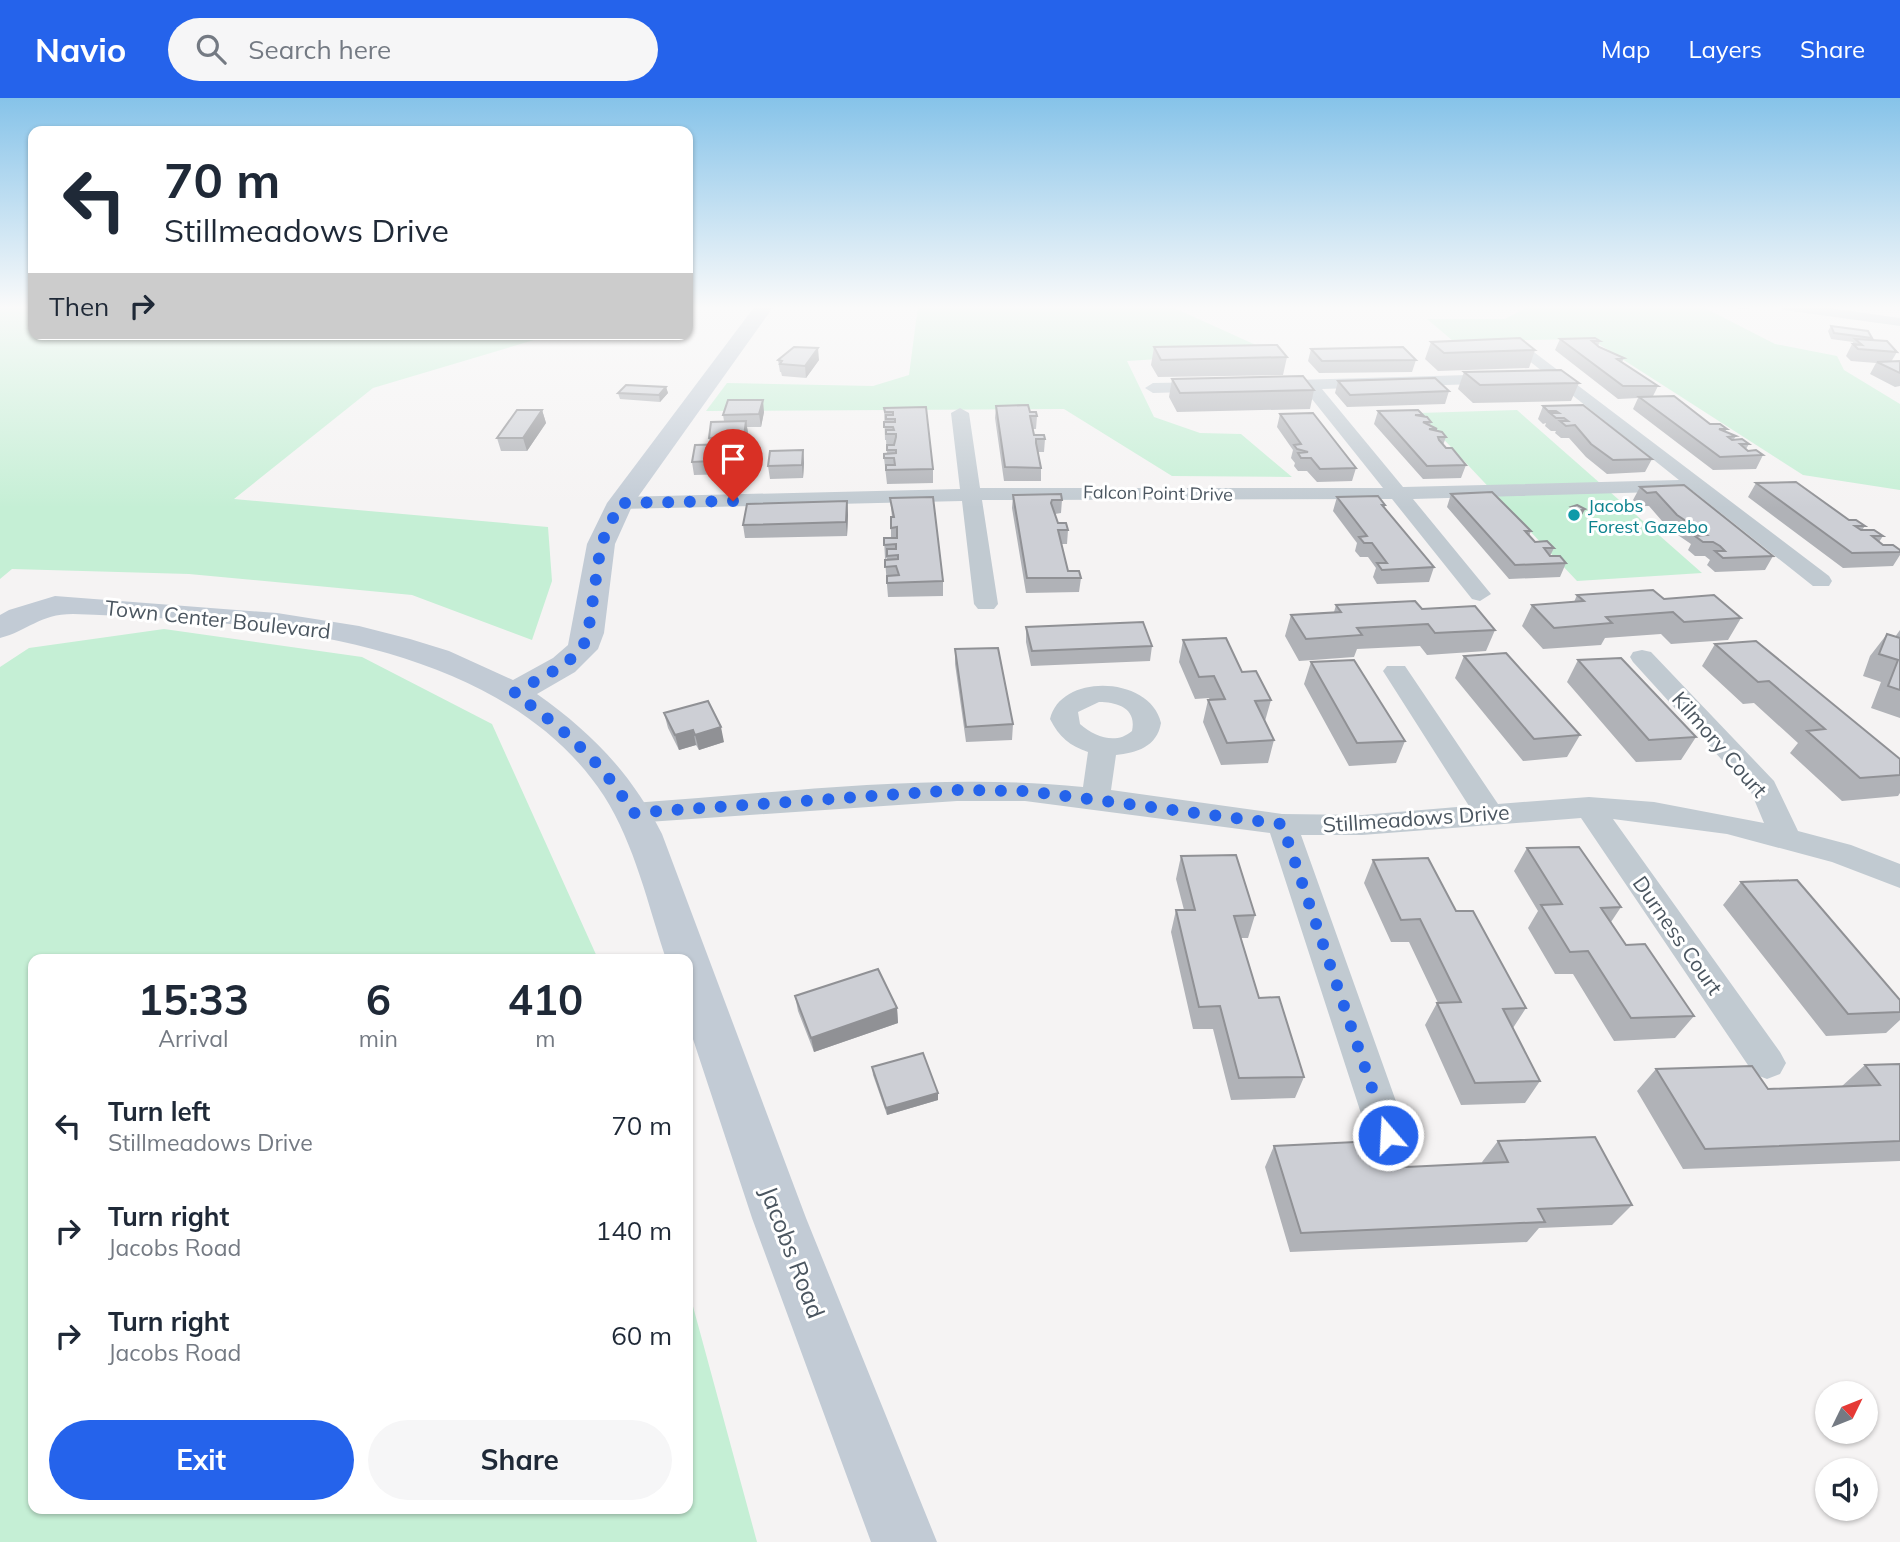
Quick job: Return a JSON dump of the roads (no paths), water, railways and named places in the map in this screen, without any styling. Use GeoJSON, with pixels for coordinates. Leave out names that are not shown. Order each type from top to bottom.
{"type":"FeatureCollection","features":[{"type":"Feature","properties":{"kind":"street"},"geometry":{"type":"LineString","coordinates":[[514,693],[564,665],[582,649],[588,633],[601,544],[620,503],[715,373]]}},
{"type":"Feature","properties":{"kind":"street"},"geometry":{"type":"LineString","coordinates":[[1554,373],[1821,581]]}},
{"type":"Feature","properties":{"kind":"street"},"geometry":{"type":"LineString","coordinates":[[1153,388],[1559,377]]}},
{"type":"Feature","properties":{"kind":"street"},"geometry":{"type":"LineString","coordinates":[[1309,384],[1480,594]]}},
{"type":"Feature","properties":{"kind":"street"},"geometry":{"type":"LineString","coordinates":[[960,413],[986,604]]}},
{"type":"Feature","properties":{"kind":"street","name":"Falcon Point Drive"},"geometry":{"type":"LineString","coordinates":[[620,503],[970,495],[1398,494],[1696,485]]}},
{"type":"Feature","properties":{"kind":"street","name":"Town Center Boulevard"},"geometry":{"type":"LineString","coordinates":[[0,629],[20,616],[55,605],[279,621],[328,628],[408,646],[441,658],[514,693]]}},
{"type":"Feature","properties":{"kind":"street","name":"Kilmory Court"},"geometry":{"type":"LineString","coordinates":[[1642,657],[1764,789],[1786,838]]}},
{"type":"Feature","properties":{"kind":"street"},"geometry":{"type":"LineString","coordinates":[[1396,671],[1489,814]]}},
{"type":"Feature","properties":{"kind":"street","name":"Jacobs Road"},"geometry":{"type":"LineString","coordinates":[[514,693],[571,737],[621,792],[633,813],[686,954]]}},
{"type":"Feature","properties":{"kind":"street"},"geometry":{"type":"LineString","coordinates":[[1096,798],[1103,746]]}},
{"type":"Feature","properties":{"kind":"street","name":"Stillmeadows Drive"},"geometry":{"type":"LineString","coordinates":[[633,813],[957,790],[1026,791],[1096,798],[1282,824],[1362,825],[1590,807],[1654,811],[1786,838],[1900,876]]}},
{"type":"Feature","properties":{"kind":"street","name":"Durness Court"},"geometry":{"type":"LineString","coordinates":[[1590,807],[1767,1063]]}},
{"type":"Feature","properties":{"kind":"street"},"geometry":{"type":"LineString","coordinates":[[1282,824],[1388,1135]]}},
{"type":"Feature","properties":{"kind":"street","name":"Jacobs Road"},"geometry":{"type":"LineString","coordinates":[[693,973],[779,1218],[904,1542]]}},
{"type":"Feature","properties":{"kind":"place","name":"Jacobs Forest Gazebo"},"geometry":{"type":"Point","coordinates":[1574,515]}}]}
